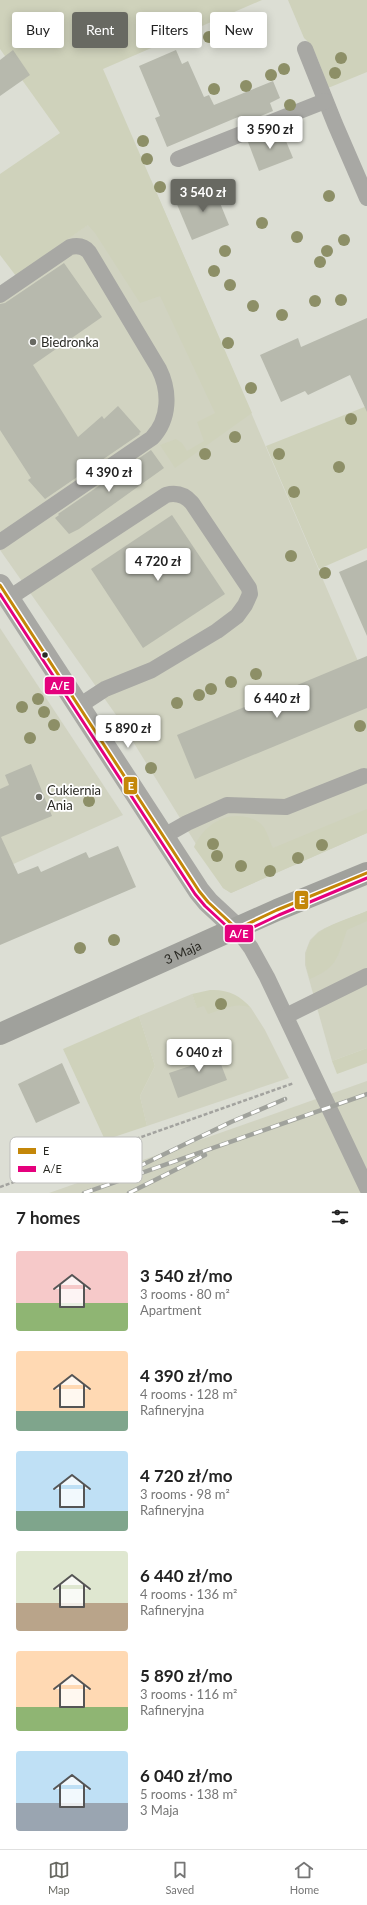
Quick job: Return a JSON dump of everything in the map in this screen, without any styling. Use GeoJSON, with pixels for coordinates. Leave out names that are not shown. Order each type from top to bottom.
{"type":"FeatureCollection","features":[{"type":"Feature","properties":{"kind":"main road","name":"3 Maja"},"geometry":{"type":"LineString","coordinates":[[0,1034],[237,928],[367,873]]}},
{"type":"Feature","properties":{"kind":"street"},"geometry":{"type":"LineString","coordinates":[[5,592],[208,902],[237,928]]}},
{"type":"Feature","properties":{"kind":"lane"},"geometry":{"type":"LineString","coordinates":[[305,49],[312,62],[325,101],[367,198]]}},
{"type":"Feature","properties":{"kind":"lane"},"geometry":{"type":"LineString","coordinates":[[178,159],[325,101]]}},
{"type":"Feature","properties":{"kind":"lane"},"geometry":{"type":"LineString","coordinates":[[0,295],[70,247],[77,245],[84,248],[89,252],[159,370],[166,384],[167,397],[160,425],[152,438],[0,542]]}},
{"type":"Feature","properties":{"kind":"lane"},"geometry":{"type":"LineString","coordinates":[[5,592],[166,495],[174,494],[183,496],[192,503],[249,588],[250,594],[245,605],[237,616],[217,631],[152,670],[105,689],[79,706]]}},
{"type":"Feature","properties":{"kind":"lane"},"geometry":{"type":"LineString","coordinates":[[164,836],[187,823],[227,805],[286,806],[364,776]]}},
{"type":"Feature","properties":{"kind":"lane"},"geometry":{"type":"LineString","coordinates":[[237,928],[251,948],[286,1016],[367,1188]]}},
{"type":"Feature","properties":{"kind":"lane"},"geometry":{"type":"LineString","coordinates":[[286,1016],[367,976]]}},
{"type":"Feature","properties":{"kind":"path"},"geometry":{"type":"LineString","coordinates":[[142,1137],[295,1083]]}},
{"type":"Feature","properties":{"kind":"path"},"geometry":{"type":"LineString","coordinates":[[0,1187],[11,1183]]}},
{"type":"Feature","properties":{"kind":"shaded area"},"geometry":{"type":"Polygon","coordinates":[[[0,0],[262,0],[234,12],[210,12],[210,23],[202,26],[202,12],[136,12],[136,48],[151,48],[103,69],[252,413],[175,468],[160,445],[176,439],[182,443],[187,451],[204,441],[197,422],[215,413],[160,296],[140,303],[95,233],[88,225],[16,276],[0,255],[0,174],[60,133],[0,49],[0,0]]]}},
{"type":"Feature","properties":{"kind":"shaded area"},"geometry":{"type":"Polygon","coordinates":[[[288,0],[367,0],[367,72],[328,88],[316,54],[304,38],[288,0]]]}},
{"type":"Feature","properties":{"kind":"shaded area"},"geometry":{"type":"Polygon","coordinates":[[[151,180],[367,682],[367,833],[231,893],[223,888],[121,722],[0,550],[0,287],[151,180]]]}},
{"type":"Feature","properties":{"kind":"shaded area"},"geometry":{"type":"Polygon","coordinates":[[[367,406],[367,548],[319,569],[266,446],[367,406]]]}},
{"type":"Feature","properties":{"kind":"shaded area"},"geometry":{"type":"Polygon","coordinates":[[[0,628],[123,815],[0,870],[0,628]]]}},
{"type":"Feature","properties":{"kind":"shaded area"},"geometry":{"type":"Polygon","coordinates":[[[367,809],[367,833],[231,893],[223,888],[194,847],[208,827],[222,819],[229,817],[246,817],[260,823],[266,831],[273,848],[367,809]]]}},
{"type":"Feature","properties":{"kind":"shaded area"},"geometry":{"type":"Polygon","coordinates":[[[367,911],[367,1048],[332,1061],[305,965],[305,953],[310,940],[318,932],[367,911]]]}},
{"type":"Feature","properties":{"kind":"shaded area"},"geometry":{"type":"Polygon","coordinates":[[[367,911],[367,921],[347,930],[338,955],[331,966],[319,975],[310,979],[306,963],[307,950],[312,940],[329,926],[367,911]]]}},
{"type":"Feature","properties":{"kind":"shaded area"},"geometry":{"type":"Polygon","coordinates":[[[210,990],[228,992],[238,996],[251,1008],[240,1005],[224,1008],[208,1014],[204,1006],[197,1008],[192,994],[210,990]]]}},
{"type":"Feature","properties":{"kind":"shaded area"},"geometry":{"type":"Polygon","coordinates":[[[192,994],[197,1007],[204,1005],[245,1005],[251,1008],[265,1030],[289,1078],[147,1126],[140,1096],[155,1066],[139,1016],[192,994]]]}},
{"type":"Feature","properties":{"kind":"shaded area"},"geometry":{"type":"Polygon","coordinates":[[[139,1016],[155,1066],[140,1096],[147,1126],[114,1137],[104,1137],[63,1049],[139,1016]]]}},
{"type":"Feature","properties":{"kind":"shaded area"},"geometry":{"type":"Polygon","coordinates":[[[367,1048],[367,1063],[337,1074],[332,1061],[367,1048]]]}},
{"type":"Feature","properties":{"kind":"shaded area"},"geometry":{"type":"Polygon","coordinates":[[[367,1081],[367,1193],[49,1193],[77,1183],[142,1183],[142,1160],[367,1081]]]}},
{"type":"Feature","properties":{"kind":"building"},"geometry":{"type":"Polygon","coordinates":[[[13,50],[30,75],[0,96],[0,60],[13,50]]]}},
{"type":"Feature","properties":{"kind":"building"},"geometry":{"type":"Polygon","coordinates":[[[176,50],[182,64],[188,61],[204,97],[209,95],[214,105],[273,81],[280,98],[270,103],[273,111],[241,124],[238,117],[167,147],[155,118],[160,116],[139,66],[176,50]]]}},
{"type":"Feature","properties":{"kind":"building"},"geometry":{"type":"Polygon","coordinates":[[[281,129],[293,158],[259,171],[248,142],[281,129]]]}},
{"type":"Feature","properties":{"kind":"building"},"geometry":{"type":"Polygon","coordinates":[[[213,186],[229,225],[192,240],[176,202],[213,186]]]}},
{"type":"Feature","properties":{"kind":"building"},"geometry":{"type":"Polygon","coordinates":[[[64,263],[102,317],[33,365],[78,437],[102,416],[104,419],[118,406],[141,432],[45,499],[28,480],[31,478],[0,430],[0,304],[5,303],[64,263]]]}},
{"type":"Feature","properties":{"kind":"building"},"geometry":{"type":"Polygon","coordinates":[[[367,318],[367,412],[350,375],[308,395],[305,391],[281,402],[260,355],[298,338],[301,347],[367,318]]]}},
{"type":"Feature","properties":{"kind":"building"},"geometry":{"type":"Polygon","coordinates":[[[151,450],[164,468],[79,529],[69,534],[55,518],[59,515],[58,514],[151,450]]]}},
{"type":"Feature","properties":{"kind":"building"},"geometry":{"type":"Polygon","coordinates":[[[172,515],[225,594],[143,648],[91,569],[172,515]]]}},
{"type":"Feature","properties":{"kind":"building"},"geometry":{"type":"Polygon","coordinates":[[[367,560],[367,636],[339,572],[367,560]]]}},
{"type":"Feature","properties":{"kind":"building"},"geometry":{"type":"Polygon","coordinates":[[[367,656],[367,708],[195,779],[177,735],[367,656]]]}},
{"type":"Feature","properties":{"kind":"building"},"geometry":{"type":"Polygon","coordinates":[[[31,764],[52,816],[1,837],[18,874],[38,866],[41,872],[86,852],[89,858],[118,846],[136,887],[0,945],[0,789],[9,785],[5,775],[31,764]]]}},
{"type":"Feature","properties":{"kind":"building"},"geometry":{"type":"Polygon","coordinates":[[[214,1046],[227,1080],[178,1098],[169,1073],[190,1066],[187,1057],[214,1046]]]}},
{"type":"Feature","properties":{"kind":"building"},"geometry":{"type":"Polygon","coordinates":[[[62,1063],[80,1103],[36,1123],[18,1084],[62,1063]]]}},
{"type":"Feature","properties":{"kind":"railway"},"geometry":{"type":"LineString","coordinates":[[142,1173],[367,1094]]}},
{"type":"Feature","properties":{"kind":"railway"},"geometry":{"type":"LineString","coordinates":[[142,1165],[231,1122],[285,1099]]}},
{"type":"Feature","properties":{"kind":"railway"},"geometry":{"type":"LineString","coordinates":[[129,1193],[205,1155]]}},
{"type":"Feature","properties":{"kind":"railway"},"geometry":{"type":"LineString","coordinates":[[84,1193],[113,1183]]}},
{"type":"Feature","properties":{"kind":"transit line","name":"E"},"geometry":{"type":"LineString","coordinates":[[0,585],[199,891],[208,902],[237,929]]}},
{"type":"Feature","properties":{"kind":"transit line","name":"A/E"},"geometry":{"type":"LineString","coordinates":[[0,594],[195,894],[205,906],[234,933],[239,934],[279,915],[367,878]]}},
{"type":"Feature","properties":{"kind":"transit line","name":"E"},"geometry":{"type":"LineString","coordinates":[[237,929],[277,910],[367,873]]}},
{"type":"Feature","properties":{"kind":"place","name":"Biedronka"},"geometry":{"type":"Point","coordinates":[33,342]}},
{"type":"Feature","properties":{"kind":"place","name":"Cukiernia Ania"},"geometry":{"type":"Point","coordinates":[39,797]}}]}
